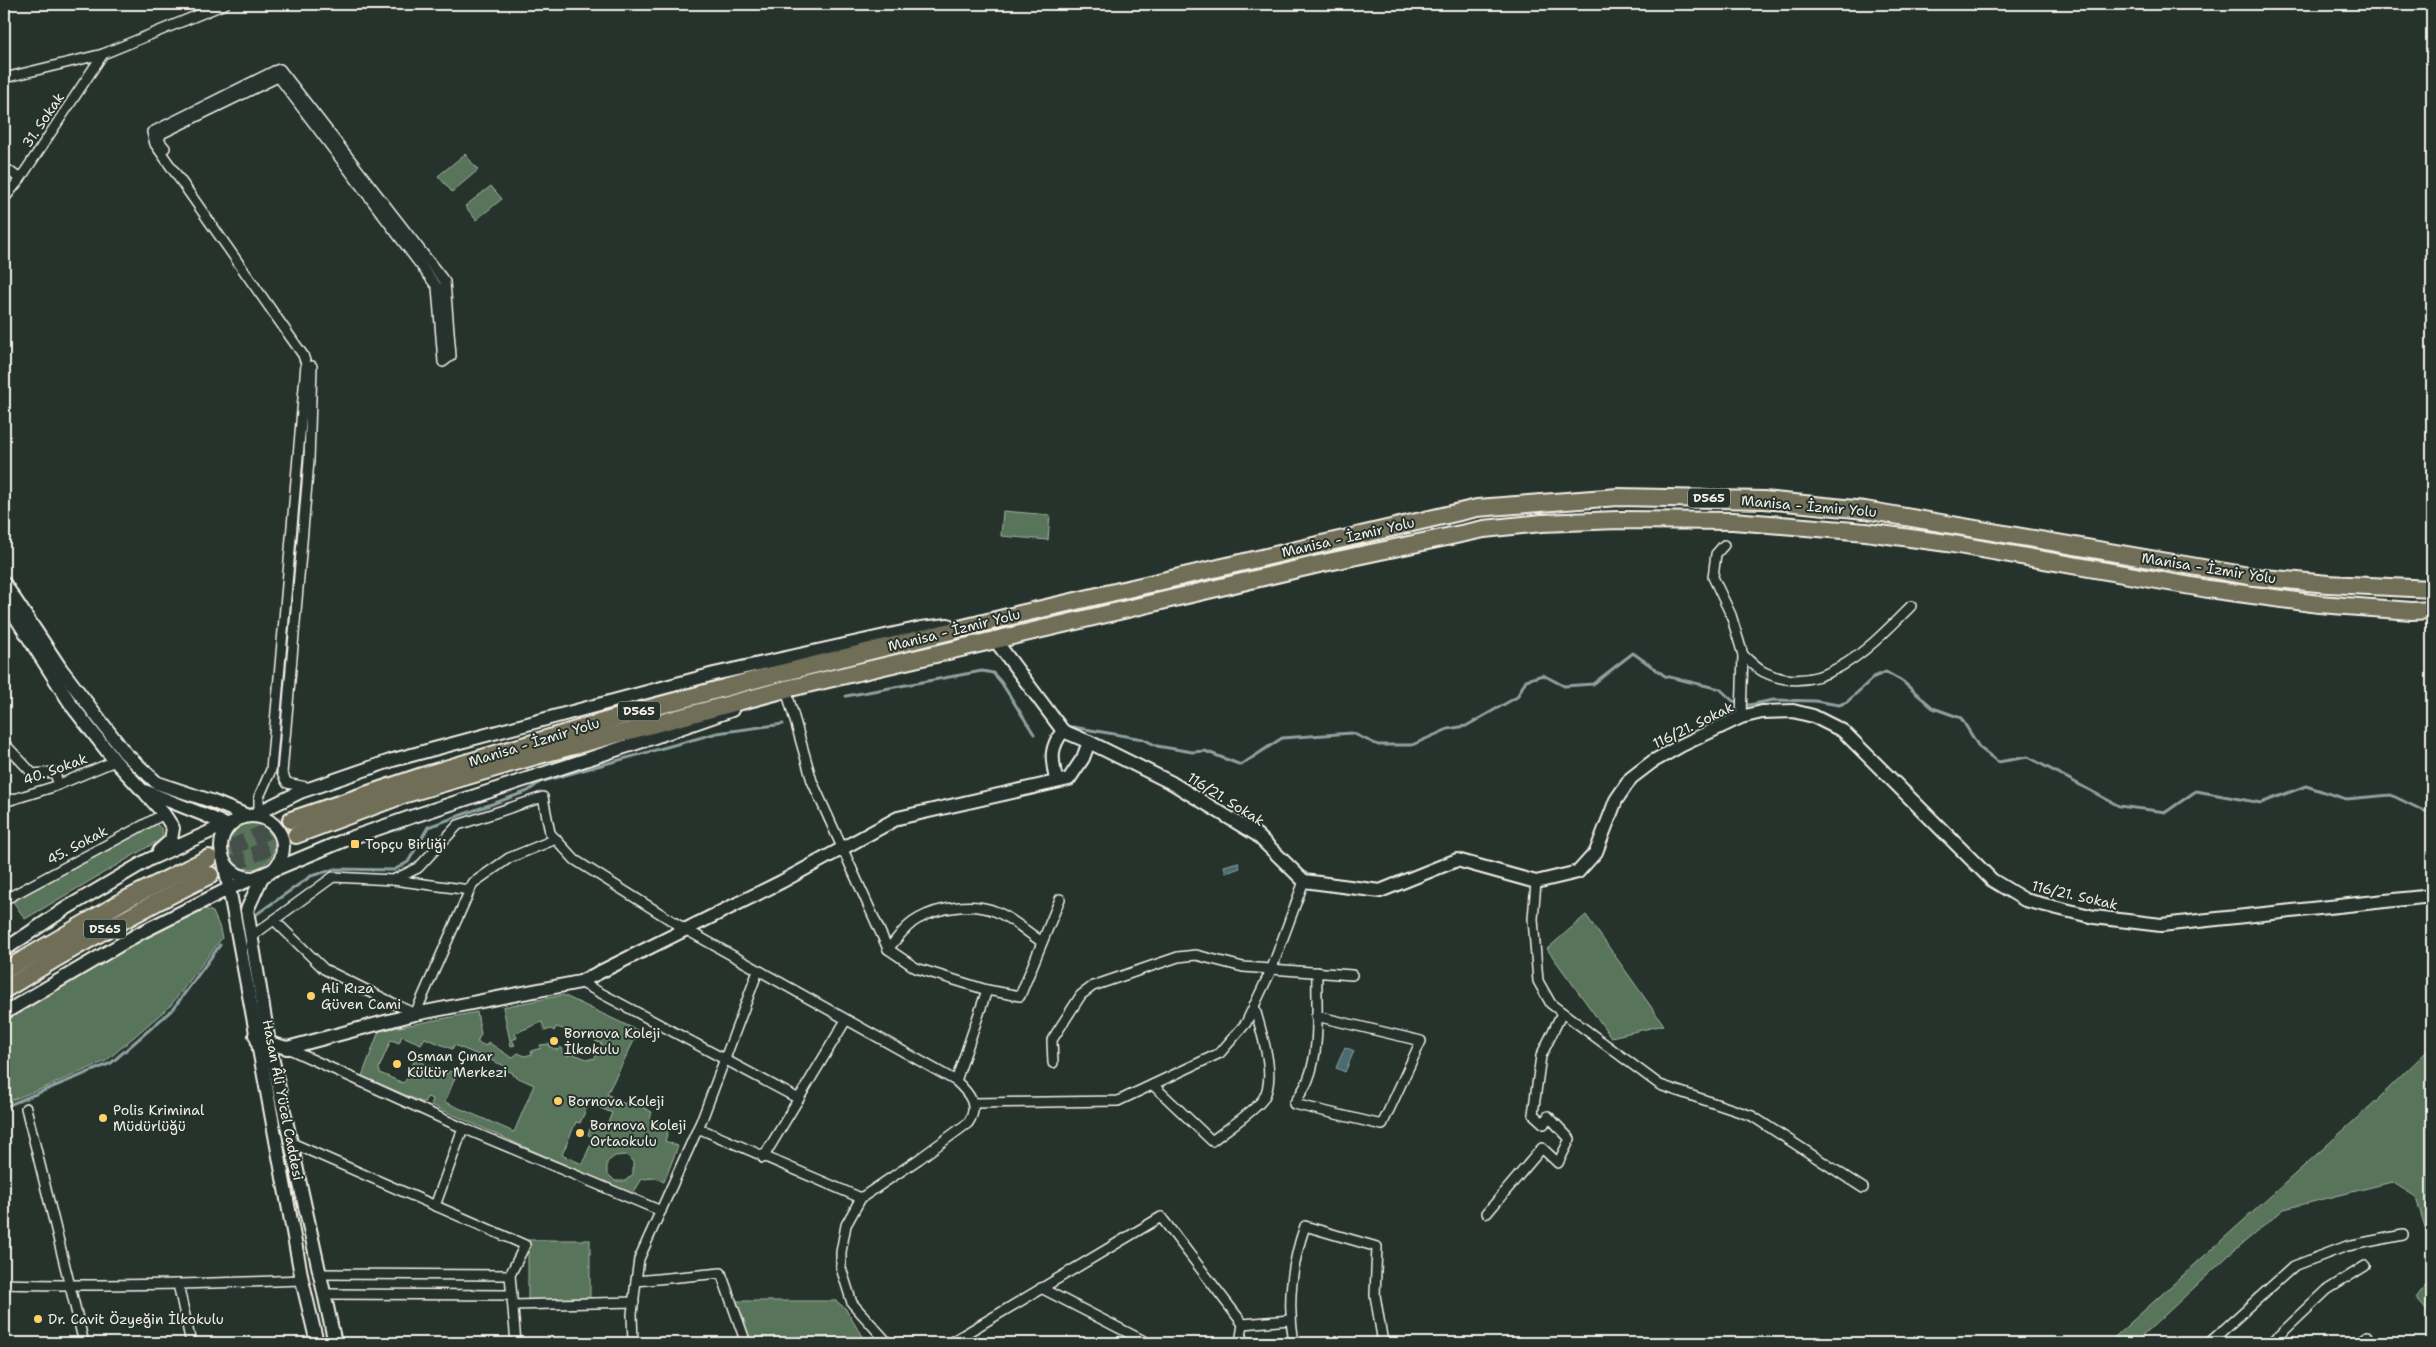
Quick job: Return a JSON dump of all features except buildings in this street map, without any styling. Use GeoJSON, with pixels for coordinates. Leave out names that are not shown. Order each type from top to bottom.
{"type":"FeatureCollection","features":[{"type":"Feature","properties":{"kind":"highway","name":"Manisa - İzmir Yolu"},"geometry":{"type":"LineString","coordinates":[[2432,589],[2328,584],[2255,577],[1864,510],[1764,500],[1618,497],[1477,508],[992,620],[646,709],[422,776],[294,828],[536,756],[783,690],[1319,564],[1484,530],[1542,523],[1618,520],[1734,521],[1866,532],[1947,543],[2217,590],[2319,604],[2412,611],[2432,610]]}},
{"type":"Feature","properties":{"kind":"highway","name":"D565"},"geometry":{"type":"LineString","coordinates":[[4,971],[123,901],[216,859]]}},
{"type":"Feature","properties":{"kind":"highway","name":"D565"},"geometry":{"type":"LineString","coordinates":[[4,990],[66,951],[145,906],[210,875]]}},
{"type":"Feature","properties":{"kind":"main road"},"geometry":{"type":"LineString","coordinates":[[4,583],[61,670],[137,765],[157,783],[268,820],[276,827],[283,845],[282,855],[278,864],[262,877],[240,876],[230,870],[216,859],[228,826]]}},
{"type":"Feature","properties":{"kind":"main road"},"geometry":{"type":"LineString","coordinates":[[4,599],[72,706],[115,761],[164,814],[173,828],[173,835],[165,846],[148,860]]}},
{"type":"Feature","properties":{"kind":"main road"},"geometry":{"type":"LineString","coordinates":[[4,950],[65,909],[148,860],[312,788],[393,760],[714,674],[922,628],[992,620]]}},
{"type":"Feature","properties":{"kind":"main road"},"geometry":{"type":"LineString","coordinates":[[995,640],[1063,731],[1055,742],[1052,756],[1056,780]]}},
{"type":"Feature","properties":{"kind":"main road"},"geometry":{"type":"LineString","coordinates":[[4,1013],[140,933],[230,888],[262,877],[345,840],[484,792],[710,719],[783,690]]}},
{"type":"Feature","properties":{"kind":"main road","name":"116/21. Sokak"},"geometry":{"type":"LineString","coordinates":[[1063,731],[1172,783],[1257,835],[1304,881],[1380,891],[1457,860],[1536,882],[1578,872],[1596,852],[1616,800],[1632,778],[1652,762],[1682,745],[1741,717],[1762,712],[1793,711],[1827,721],[1842,731],[1992,880],[2025,900],[2126,922],[2161,925],[2432,896]]}},
{"type":"Feature","properties":{"kind":"main road"},"geometry":{"type":"LineString","coordinates":[[255,1035],[269,1043],[287,1048],[416,1014],[580,982],[844,849],[898,818],[1056,780],[1069,779],[1083,758],[1089,742]]}},
{"type":"Feature","properties":{"kind":"main road"},"geometry":{"type":"LineString","coordinates":[[142,790],[228,826]]}},
{"type":"Feature","properties":{"kind":"main road","name":"Hasan Âli Yücel Caddesi"},"geometry":{"type":"LineString","coordinates":[[216,859],[230,888],[255,1035],[302,1280],[317,1343]]}},
{"type":"Feature","properties":{"kind":"main road","name":"Hasan Âli Yücel Caddesi"},"geometry":{"type":"LineString","coordinates":[[262,877],[247,910],[269,1043],[292,1143],[318,1274],[335,1343]]}},
{"type":"Feature","properties":{"kind":"street"},"geometry":{"type":"LineString","coordinates":[[4,78],[104,54],[225,4]]}},
{"type":"Feature","properties":{"kind":"street","name":"31. Sokak"},"geometry":{"type":"LineString","coordinates":[[4,199],[20,179],[104,54]]}},
{"type":"Feature","properties":{"kind":"street"},"geometry":{"type":"LineString","coordinates":[[276,74],[437,286],[443,362],[451,356],[444,282],[280,69],[276,74],[161,134],[160,141],[307,354],[312,368],[309,461],[282,773],[287,783],[312,788]]}},
{"type":"Feature","properties":{"kind":"street"},"geometry":{"type":"LineString","coordinates":[[253,814],[271,770],[306,364],[303,355],[155,144],[152,132],[276,74]]}},
{"type":"Feature","properties":{"kind":"street"},"geometry":{"type":"LineString","coordinates":[[4,167],[20,179]]}},
{"type":"Feature","properties":{"kind":"street"},"geometry":{"type":"LineString","coordinates":[[1724,545],[1716,554],[1713,577],[1730,615],[1743,655],[1741,717]]}},
{"type":"Feature","properties":{"kind":"street"},"geometry":{"type":"LineString","coordinates":[[1743,655],[1763,672],[1787,680],[1804,680],[1820,676],[1844,665],[1881,636],[1911,606]]}},
{"type":"Feature","properties":{"kind":"street"},"geometry":{"type":"LineString","coordinates":[[783,690],[812,780],[888,949],[916,968],[987,990],[1020,996],[1060,899]]}},
{"type":"Feature","properties":{"kind":"street"},"geometry":{"type":"LineString","coordinates":[[4,743],[33,774],[54,772],[59,784]]}},
{"type":"Feature","properties":{"kind":"street","name":"40. Sokak"},"geometry":{"type":"LineString","coordinates":[[4,802],[59,784],[115,761]]}},
{"type":"Feature","properties":{"kind":"street"},"geometry":{"type":"LineString","coordinates":[[393,880],[418,868],[458,825],[544,797],[550,833],[575,860],[685,930],[956,1081],[969,1094],[974,1103],[973,1116],[962,1128],[860,1198],[846,1225],[841,1252],[841,1268],[854,1306],[888,1343]]}},
{"type":"Feature","properties":{"kind":"street","name":"45. Sokak"},"geometry":{"type":"LineString","coordinates":[[4,900],[164,814]]}},
{"type":"Feature","properties":{"kind":"street"},"geometry":{"type":"LineString","coordinates":[[274,920],[324,969],[416,1014],[473,883],[508,858],[556,839]]}},
{"type":"Feature","properties":{"kind":"street"},"geometry":{"type":"LineString","coordinates":[[252,936],[333,878],[393,880],[470,890]]}},
{"type":"Feature","properties":{"kind":"street"},"geometry":{"type":"LineString","coordinates":[[974,1103],[1118,1101],[1220,1052],[1246,1023],[1272,968],[1304,881]]}},
{"type":"Feature","properties":{"kind":"street"},"geometry":{"type":"LineString","coordinates":[[1536,882],[1533,919],[1538,981],[1550,1004],[1660,1085],[1752,1116],[1863,1188]]}},
{"type":"Feature","properties":{"kind":"street"},"geometry":{"type":"LineString","coordinates":[[888,949],[917,919],[953,907],[982,908],[996,912],[1015,922],[1042,942]]}},
{"type":"Feature","properties":{"kind":"street"},"geometry":{"type":"LineString","coordinates":[[1053,1063],[1052,1040],[1081,995],[1093,986],[1178,957],[1196,956],[1243,967],[1352,975]]}},
{"type":"Feature","properties":{"kind":"street"},"geometry":{"type":"LineString","coordinates":[[633,1343],[634,1302],[639,1259],[698,1128],[758,971]]}},
{"type":"Feature","properties":{"kind":"street"},"geometry":{"type":"LineString","coordinates":[[1316,1016],[1421,1041],[1382,1125],[1294,1104],[1307,1083],[1313,1067],[1317,972]]}},
{"type":"Feature","properties":{"kind":"street"},"geometry":{"type":"LineString","coordinates":[[580,982],[799,1099]]}},
{"type":"Feature","properties":{"kind":"street"},"geometry":{"type":"LineString","coordinates":[[956,1081],[987,990]]}},
{"type":"Feature","properties":{"kind":"street"},"geometry":{"type":"LineString","coordinates":[[1153,1085],[1212,1141],[1262,1100],[1269,1088],[1269,1070],[1254,1004]]}},
{"type":"Feature","properties":{"kind":"street"},"geometry":{"type":"LineString","coordinates":[[1487,1213],[1542,1148],[1558,1163],[1570,1139],[1548,1116],[1544,1124],[1533,1114],[1541,1056],[1562,1013]]}},
{"type":"Feature","properties":{"kind":"street"},"geometry":{"type":"LineString","coordinates":[[763,1158],[846,1020]]}},
{"type":"Feature","properties":{"kind":"street"},"geometry":{"type":"LineString","coordinates":[[287,1048],[463,1128],[661,1211]]}},
{"type":"Feature","properties":{"kind":"street"},"geometry":{"type":"LineString","coordinates":[[26,1108],[84,1343]]}},
{"type":"Feature","properties":{"kind":"street"},"geometry":{"type":"LineString","coordinates":[[435,1206],[463,1128]]}},
{"type":"Feature","properties":{"kind":"street"},"geometry":{"type":"LineString","coordinates":[[698,1128],[763,1158],[860,1198]]}},
{"type":"Feature","properties":{"kind":"street"},"geometry":{"type":"LineString","coordinates":[[292,1143],[525,1245],[510,1275],[516,1343]]}},
{"type":"Feature","properties":{"kind":"street"},"geometry":{"type":"LineString","coordinates":[[950,1343],[1161,1217],[1243,1324],[1240,1343]]}},
{"type":"Feature","properties":{"kind":"street"},"geometry":{"type":"LineString","coordinates":[[1294,1343],[1290,1320],[1295,1255],[1305,1226],[1377,1248],[1376,1295],[1383,1343]]}},
{"type":"Feature","properties":{"kind":"street"},"geometry":{"type":"LineString","coordinates":[[2209,1343],[2294,1266],[2347,1246],[2403,1235]]}},
{"type":"Feature","properties":{"kind":"street"},"geometry":{"type":"LineString","coordinates":[[2271,1343],[2327,1290],[2365,1266]]}},
{"type":"Feature","properties":{"kind":"street"},"geometry":{"type":"LineString","coordinates":[[636,1280],[722,1273],[746,1343]]}},
{"type":"Feature","properties":{"kind":"street"},"geometry":{"type":"LineString","coordinates":[[318,1274],[510,1275]]}},
{"type":"Feature","properties":{"kind":"street"},"geometry":{"type":"LineString","coordinates":[[4,1284],[69,1286],[302,1280]]}},
{"type":"Feature","properties":{"kind":"street"},"geometry":{"type":"LineString","coordinates":[[178,1284],[191,1343]]}},
{"type":"Feature","properties":{"kind":"street"},"geometry":{"type":"LineString","coordinates":[[1041,1288],[1148,1343]]}},
{"type":"Feature","properties":{"kind":"street"},"geometry":{"type":"LineString","coordinates":[[323,1294],[512,1295]]}},
{"type":"Feature","properties":{"kind":"street"},"geometry":{"type":"LineString","coordinates":[[513,1305],[634,1302]]}},
{"type":"Feature","properties":{"kind":"street"},"geometry":{"type":"LineString","coordinates":[[1243,1324],[1290,1320]]}},
{"type":"Feature","properties":{"kind":"green space"},"geometry":{"type":"Polygon","coordinates":[[[465,154],[478,170],[452,192],[438,176],[465,154]]]}},
{"type":"Feature","properties":{"kind":"green space"},"geometry":{"type":"Polygon","coordinates":[[[491,186],[502,199],[476,220],[465,206],[491,186]]]}},
{"type":"Feature","properties":{"kind":"green space"},"geometry":{"type":"Polygon","coordinates":[[[1003,511],[1050,515],[1048,540],[1001,536],[1003,511]]]}},
{"type":"Feature","properties":{"kind":"green space"},"geometry":{"type":"Polygon","coordinates":[[[250,819],[264,823],[271,830],[275,844],[271,858],[264,865],[250,869],[236,865],[229,858],[225,844],[229,830],[236,823],[250,819]]]}},
{"type":"Feature","properties":{"kind":"green space"},"geometry":{"type":"Polygon","coordinates":[[[156,824],[162,829],[163,838],[25,919],[14,903],[13,901],[156,824]]]}},
{"type":"Feature","properties":{"kind":"green space"},"geometry":{"type":"Polygon","coordinates":[[[203,908],[213,912],[222,938],[171,1005],[106,1061],[4,1103],[4,1018],[126,947],[203,908]]]}},
{"type":"Feature","properties":{"kind":"green space"},"geometry":{"type":"Polygon","coordinates":[[[1586,915],[1664,1025],[1611,1037],[1547,949],[1586,915]]]}},
{"type":"Feature","properties":{"kind":"green space"},"geometry":{"type":"Polygon","coordinates":[[[563,995],[639,1031],[607,1094],[625,1104],[628,1099],[652,1112],[650,1118],[669,1128],[665,1141],[678,1146],[664,1182],[656,1178],[642,1179],[632,1195],[431,1105],[433,1099],[427,1097],[424,1103],[362,1076],[379,1031],[477,1012],[481,1034],[477,1042],[486,1046],[488,1042],[512,1058],[518,1053],[525,1056],[532,1054],[531,1051],[541,1048],[540,1045],[550,1044],[550,1047],[558,1050],[560,1047],[563,1049],[562,1053],[569,1056],[570,1053],[590,1060],[591,1058],[594,1059],[602,1044],[595,1041],[595,1038],[556,1027],[554,1031],[551,1029],[545,1031],[542,1022],[515,1033],[517,1038],[512,1040],[515,1045],[511,1046],[503,1007],[563,995]],[[402,1036],[399,1043],[391,1040],[379,1068],[380,1073],[403,1083],[415,1059],[447,1074],[449,1071],[457,1073],[445,1102],[514,1132],[534,1085],[512,1075],[513,1073],[504,1069],[505,1066],[454,1045],[452,1049],[425,1038],[421,1044],[402,1036]],[[589,1103],[580,1123],[576,1122],[562,1155],[582,1164],[594,1137],[588,1135],[591,1126],[604,1131],[612,1113],[589,1103]],[[626,1155],[615,1156],[607,1162],[607,1173],[615,1181],[625,1181],[633,1174],[633,1162],[626,1155]]]}},
{"type":"Feature","properties":{"kind":"green space"},"geometry":{"type":"Polygon","coordinates":[[[2432,1046],[2432,1263],[2431,1247],[2416,1197],[2392,1182],[2284,1209],[2229,1255],[2135,1343],[2108,1343],[2378,1099],[2432,1046]]]}},
{"type":"Feature","properties":{"kind":"green space"},"geometry":{"type":"Polygon","coordinates":[[[528,1240],[590,1240],[590,1301],[528,1301],[528,1240]]]}},
{"type":"Feature","properties":{"kind":"green space"},"geometry":{"type":"Polygon","coordinates":[[[2432,1276],[2432,1317],[2416,1298],[2432,1276]]]}},
{"type":"Feature","properties":{"kind":"green space"},"geometry":{"type":"Polygon","coordinates":[[[732,1301],[836,1301],[845,1308],[866,1343],[749,1343],[732,1301]]]}},
{"type":"Feature","properties":{"kind":"water"},"geometry":{"type":"Polygon","coordinates":[[[1238,862],[1240,868],[1226,873],[1224,866],[1238,862]]]}},
{"type":"Feature","properties":{"kind":"water"},"geometry":{"type":"Polygon","coordinates":[[[1345,1047],[1354,1051],[1345,1072],[1336,1068],[1345,1047]]]}},
{"type":"Feature","properties":{"kind":"waterway"},"geometry":{"type":"LineString","coordinates":[[1073,727],[1143,739],[1157,746],[1192,752],[1205,751],[1241,765],[1282,738],[1352,733],[1378,745],[1412,745],[1448,729],[1466,726],[1517,697],[1526,680],[1543,675],[1564,686],[1593,684],[1633,653],[1665,676],[1720,689],[1733,701],[1738,702]]}},
{"type":"Feature","properties":{"kind":"waterway"},"geometry":{"type":"LineString","coordinates":[[846,696],[982,671],[993,673],[1001,682],[1034,734]]}},
{"type":"Feature","properties":{"kind":"waterway"},"geometry":{"type":"LineString","coordinates":[[1744,704],[1749,705],[1773,700],[1815,701],[1839,705],[1847,702],[1874,677],[1886,672],[1902,681],[1933,708],[1961,718],[1979,747],[1998,762],[2028,757],[2119,806],[2166,812],[2196,791],[2261,803],[2306,786],[2346,799],[2391,795],[2424,811],[2432,812]]}},
{"type":"Feature","properties":{"kind":"waterway"},"geometry":{"type":"LineString","coordinates":[[254,916],[311,876],[335,869],[394,870],[408,862],[428,827],[528,791],[540,782],[717,733],[783,724]]}},
{"type":"Feature","properties":{"kind":"waterway"},"geometry":{"type":"LineString","coordinates":[[4,1107],[111,1063],[173,1009],[220,945]]}},
{"type":"Feature","properties":{"kind":"tunnel"},"geometry":{"type":"LineString","coordinates":[[209,858],[291,820]]}},
{"type":"Feature","properties":{"kind":"tunnel"},"geometry":{"type":"LineString","coordinates":[[210,875],[296,835]]}},
{"type":"Feature","properties":{"kind":"place","name":"Topçu Birliği"},"geometry":{"type":"Point","coordinates":[355,844]}},
{"type":"Feature","properties":{"kind":"place","name":"Ali Rıza Güven Cami"},"geometry":{"type":"Point","coordinates":[311,996]}},
{"type":"Feature","properties":{"kind":"place","name":"Bornova Koleji İlkokulu"},"geometry":{"type":"Point","coordinates":[554,1041]}},
{"type":"Feature","properties":{"kind":"place","name":"Osman Çınar Kültür Merkezi"},"geometry":{"type":"Point","coordinates":[397,1064]}},
{"type":"Feature","properties":{"kind":"place","name":"Bornova Koleji"},"geometry":{"type":"Point","coordinates":[558,1101]}},
{"type":"Feature","properties":{"kind":"place","name":"Polis Kriminal Müdürlüğü"},"geometry":{"type":"Point","coordinates":[103,1118]}},
{"type":"Feature","properties":{"kind":"place","name":"Bornova Koleji Ortaokulu"},"geometry":{"type":"Point","coordinates":[580,1133]}},
{"type":"Feature","properties":{"kind":"place","name":"Dr. Cavit Özyeğin İlkokulu"},"geometry":{"type":"Point","coordinates":[38,1319]}}]}
